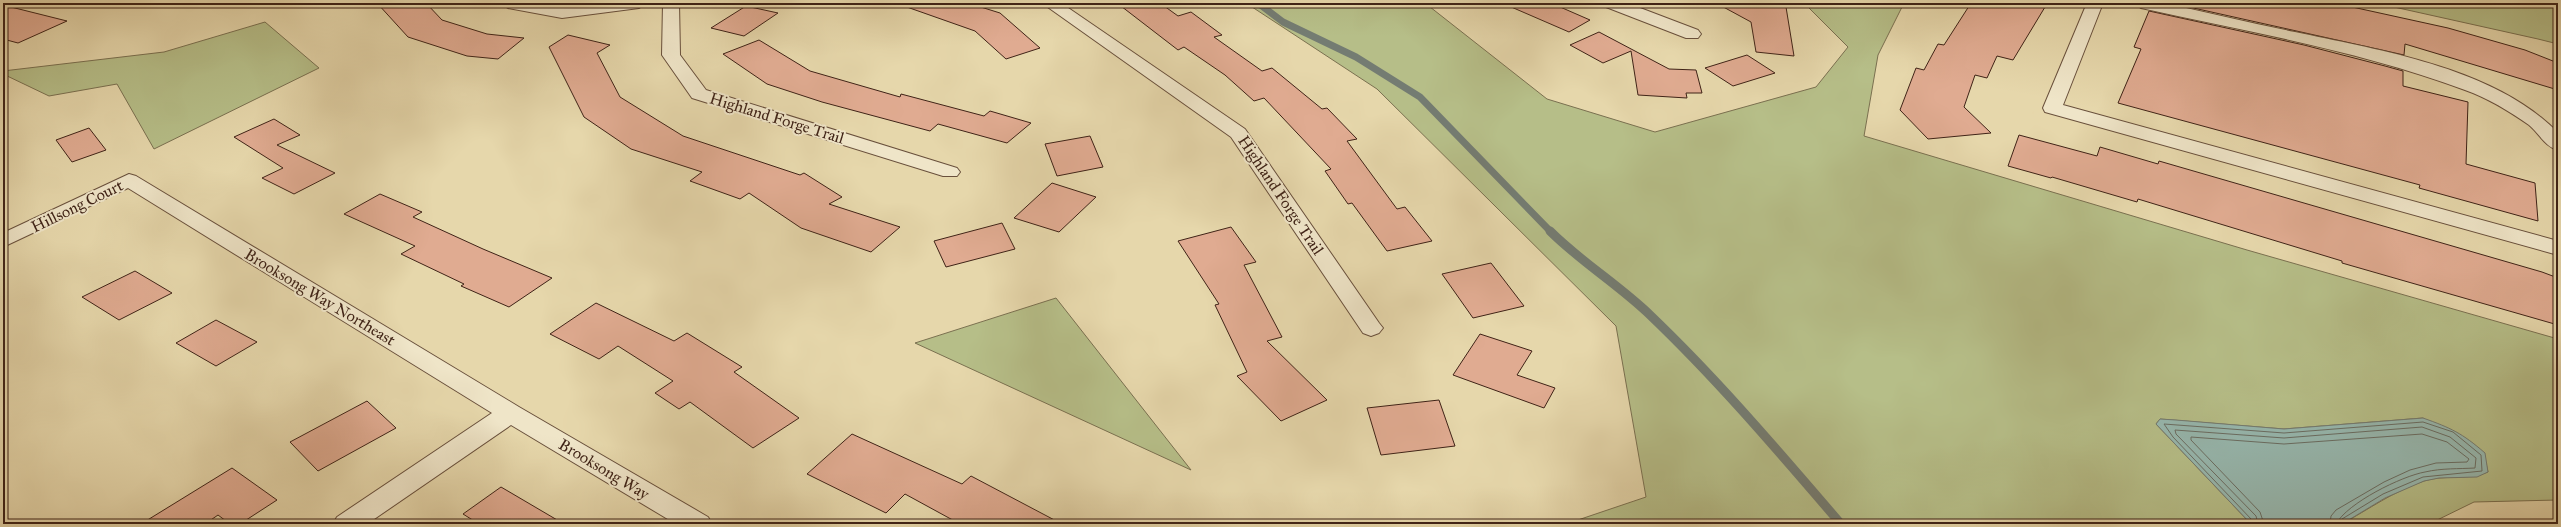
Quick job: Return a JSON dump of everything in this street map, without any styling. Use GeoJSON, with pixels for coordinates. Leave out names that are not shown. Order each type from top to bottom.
{"type":"FeatureCollection","features":[{"type":"Feature","properties":{"kind":"street"},"geometry":{"type":"LineString","coordinates":[[508,3],[562,13],[639,3]]}},
{"type":"Feature","properties":{"kind":"street","name":"Highland Forge Trail"},"geometry":{"type":"LineString","coordinates":[[671,3],[671,55],[699,94],[950,172]]}},
{"type":"Feature","properties":{"kind":"street","name":"Highland Forge Trail"},"geometry":{"type":"LineString","coordinates":[[1050,3],[1238,133],[1371,328]]}},
{"type":"Feature","properties":{"kind":"street"},"geometry":{"type":"LineString","coordinates":[[1612,3],[1692,34]]}},
{"type":"Feature","properties":{"kind":"street"},"geometry":{"type":"LineString","coordinates":[[2095,3],[2052,108],[2558,248]]}},
{"type":"Feature","properties":{"kind":"street"},"geometry":{"type":"LineString","coordinates":[[2141,3],[2419,68],[2492,94],[2526,112],[2558,144]]}},
{"type":"Feature","properties":{"kind":"street","name":"Hillsong Court"},"geometry":{"type":"LineString","coordinates":[[3,241],[129,180]]}},
{"type":"Feature","properties":{"kind":"street","name":"Brooksong Way Northeast"},"geometry":{"type":"LineString","coordinates":[[129,180],[510,413]]}},
{"type":"Feature","properties":{"kind":"street"},"geometry":{"type":"LineString","coordinates":[[347,524],[510,413]]}},
{"type":"Feature","properties":{"kind":"street","name":"Brooksong Way"},"geometry":{"type":"LineString","coordinates":[[510,413],[698,524]]}},
{"type":"Feature","properties":{"kind":"green space"},"geometry":{"type":"Polygon","coordinates":[[[1246,3],[1425,3],[1547,99],[1655,132],[1816,87],[1848,47],[1804,3],[1904,3],[1878,55],[1864,136],[2247,250],[2558,339],[2558,500],[2474,502],[2429,524],[2342,524],[2392,495],[2424,481],[2440,478],[2480,475],[2488,472],[2486,463],[2423,418],[2284,429],[2160,419],[2156,424],[2251,524],[1566,524],[1646,497],[1616,326],[1377,89],[1246,3]]]}},
{"type":"Feature","properties":{"kind":"green space"},"geometry":{"type":"Polygon","coordinates":[[[2376,3],[2558,3],[2558,44],[2538,39],[2376,3]]]}},
{"type":"Feature","properties":{"kind":"green space"},"geometry":{"type":"Polygon","coordinates":[[[265,22],[319,68],[154,149],[117,84],[49,96],[3,74],[3,71],[164,52],[265,22]]]}},
{"type":"Feature","properties":{"kind":"green space"},"geometry":{"type":"Polygon","coordinates":[[[1056,298],[1191,470],[915,343],[1056,298]]]}},
{"type":"Feature","properties":{"kind":"water"},"geometry":{"type":"Polygon","coordinates":[[[2423,418],[2456,432],[2470,440],[2485,453],[2488,472],[2477,477],[2439,478],[2424,481],[2385,498],[2342,524],[2251,524],[2156,424],[2160,419],[2284,429],[2423,418]]]}},
{"type":"Feature","properties":{"kind":"building"},"geometry":{"type":"Polygon","coordinates":[[[377,3],[426,3],[442,20],[487,34],[524,38],[498,59],[467,56],[408,37],[377,3]]]}},
{"type":"Feature","properties":{"kind":"building"},"geometry":{"type":"Polygon","coordinates":[[[904,3],[968,3],[1000,13],[1040,48],[1006,59],[975,31],[904,6],[904,3]]]}},
{"type":"Feature","properties":{"kind":"building"},"geometry":{"type":"Polygon","coordinates":[[[1117,3],[1160,3],[1178,16],[1191,12],[1222,35],[1214,37],[1262,71],[1272,68],[1322,109],[1327,108],[1357,139],[1347,141],[1397,209],[1405,207],[1432,241],[1387,251],[1352,203],[1348,204],[1325,171],[1331,169],[1264,98],[1254,101],[1225,75],[1184,47],[1178,50],[1117,3]]]}},
{"type":"Feature","properties":{"kind":"building"},"geometry":{"type":"Polygon","coordinates":[[[1502,3],[1551,3],[1590,20],[1569,32],[1502,3]]]}},
{"type":"Feature","properties":{"kind":"building"},"geometry":{"type":"Polygon","coordinates":[[[1716,3],[1778,3],[1786,7],[1794,56],[1756,52],[1751,22],[1716,3]]]}},
{"type":"Feature","properties":{"kind":"building"},"geometry":{"type":"Polygon","coordinates":[[[1971,3],[2029,3],[2045,7],[2013,60],[1997,56],[1987,78],[1975,75],[1964,107],[1991,133],[1928,139],[1900,110],[1916,68],[1924,70],[1938,44],[1944,45],[1971,3]]]}},
{"type":"Feature","properties":{"kind":"building"},"geometry":{"type":"Polygon","coordinates":[[[2171,3],[2334,3],[2448,28],[2525,50],[2558,63],[2558,90],[2405,44],[2404,55],[2171,3]]]}},
{"type":"Feature","properties":{"kind":"building"},"geometry":{"type":"Polygon","coordinates":[[[3,5],[67,21],[18,43],[3,39],[3,5]]]}},
{"type":"Feature","properties":{"kind":"building"},"geometry":{"type":"Polygon","coordinates":[[[746,6],[778,13],[744,36],[711,28],[746,6]]]}},
{"type":"Feature","properties":{"kind":"building"},"geometry":{"type":"Polygon","coordinates":[[[2149,11],[2304,45],[2403,71],[2403,86],[2468,102],[2466,164],[2535,183],[2538,221],[2419,188],[2420,185],[2118,103],[2141,49],[2134,47],[2149,11]]]}},
{"type":"Feature","properties":{"kind":"building"},"geometry":{"type":"Polygon","coordinates":[[[1599,32],[1669,69],[1696,70],[1702,93],[1686,93],[1687,98],[1638,95],[1631,51],[1603,63],[1570,45],[1599,32]]]}},
{"type":"Feature","properties":{"kind":"building"},"geometry":{"type":"Polygon","coordinates":[[[568,35],[610,45],[597,53],[620,97],[683,136],[800,175],[804,173],[842,197],[829,204],[900,227],[871,252],[801,228],[749,193],[740,199],[690,181],[702,172],[631,149],[584,117],[549,47],[568,35]]]}},
{"type":"Feature","properties":{"kind":"building"},"geometry":{"type":"Polygon","coordinates":[[[759,40],[810,71],[900,97],[901,94],[984,116],[990,111],[1031,123],[1007,143],[938,124],[930,131],[822,102],[767,84],[723,54],[759,40]]]}},
{"type":"Feature","properties":{"kind":"building"},"geometry":{"type":"Polygon","coordinates":[[[1747,55],[1775,73],[1733,86],[1705,68],[1747,55]]]}},
{"type":"Feature","properties":{"kind":"building"},"geometry":{"type":"Polygon","coordinates":[[[274,119],[300,135],[277,145],[335,173],[294,194],[262,178],[283,168],[234,137],[274,119]]]}},
{"type":"Feature","properties":{"kind":"building"},"geometry":{"type":"Polygon","coordinates":[[[89,128],[106,150],[72,162],[56,140],[89,128]]]}},
{"type":"Feature","properties":{"kind":"building"},"geometry":{"type":"Polygon","coordinates":[[[2019,135],[2097,156],[2100,147],[2158,164],[2159,161],[2542,272],[2558,278],[2558,325],[2342,263],[2342,261],[2138,199],[2137,202],[2052,177],[2051,178],[2008,166],[2019,135]]]}},
{"type":"Feature","properties":{"kind":"building"},"geometry":{"type":"Polygon","coordinates":[[[1090,136],[1103,167],[1057,176],[1045,144],[1090,136]]]}},
{"type":"Feature","properties":{"kind":"building"},"geometry":{"type":"Polygon","coordinates":[[[1052,183],[1096,197],[1059,232],[1014,218],[1052,183]]]}},
{"type":"Feature","properties":{"kind":"building"},"geometry":{"type":"Polygon","coordinates":[[[380,194],[422,212],[413,217],[552,278],[509,307],[461,286],[464,284],[401,254],[415,246],[344,214],[380,194]]]}},
{"type":"Feature","properties":{"kind":"building"},"geometry":{"type":"Polygon","coordinates":[[[1002,223],[1015,249],[946,267],[934,241],[1002,223]]]}},
{"type":"Feature","properties":{"kind":"building"},"geometry":{"type":"Polygon","coordinates":[[[1231,227],[1256,262],[1244,265],[1282,337],[1267,341],[1327,400],[1281,421],[1237,376],[1247,372],[1215,305],[1219,304],[1178,241],[1231,227]]]}},
{"type":"Feature","properties":{"kind":"building"},"geometry":{"type":"Polygon","coordinates":[[[1491,263],[1524,306],[1473,318],[1442,274],[1491,263]]]}},
{"type":"Feature","properties":{"kind":"building"},"geometry":{"type":"Polygon","coordinates":[[[135,271],[172,293],[119,320],[82,297],[135,271]]]}},
{"type":"Feature","properties":{"kind":"building"},"geometry":{"type":"Polygon","coordinates":[[[596,303],[674,341],[687,333],[742,367],[734,372],[799,418],[753,448],[690,402],[679,409],[655,393],[673,381],[618,346],[599,359],[550,334],[596,303]]]}},
{"type":"Feature","properties":{"kind":"building"},"geometry":{"type":"Polygon","coordinates":[[[216,320],[257,342],[216,366],[176,343],[216,320]]]}},
{"type":"Feature","properties":{"kind":"building"},"geometry":{"type":"Polygon","coordinates":[[[1480,334],[1532,351],[1517,375],[1555,388],[1544,408],[1453,375],[1480,334]]]}},
{"type":"Feature","properties":{"kind":"building"},"geometry":{"type":"Polygon","coordinates":[[[1439,400],[1455,446],[1381,455],[1367,408],[1439,400]]]}},
{"type":"Feature","properties":{"kind":"building"},"geometry":{"type":"Polygon","coordinates":[[[367,401],[396,428],[318,471],[290,442],[367,401]]]}},
{"type":"Feature","properties":{"kind":"building"},"geometry":{"type":"Polygon","coordinates":[[[852,434],[962,484],[971,476],[1062,524],[960,524],[905,494],[886,513],[807,474],[852,434]]]}},
{"type":"Feature","properties":{"kind":"building"},"geometry":{"type":"Polygon","coordinates":[[[232,468],[277,500],[240,524],[230,524],[218,515],[205,524],[141,524],[232,468]]]}},
{"type":"Feature","properties":{"kind":"building"},"geometry":{"type":"Polygon","coordinates":[[[501,487],[564,524],[479,524],[463,514],[501,487]]]}},
{"type":"Feature","properties":{"kind":"waterway"},"geometry":{"type":"LineString","coordinates":[[1258,3],[1283,22],[1356,57],[1420,97],[1550,231]]}},
{"type":"Feature","properties":{"kind":"waterway"},"geometry":{"type":"LineString","coordinates":[[1550,231],[1574,253],[1638,304],[1700,365],[1748,417],[1841,524]]}}]}
